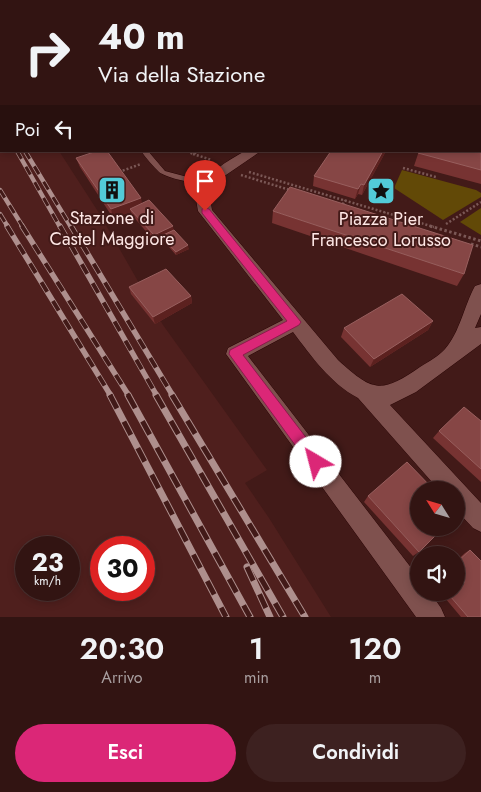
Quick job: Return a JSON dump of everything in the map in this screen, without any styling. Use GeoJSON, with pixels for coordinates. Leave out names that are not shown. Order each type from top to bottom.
{"type":"FeatureCollection","features":[{"type":"Feature","properties":{"kind":"street"},"geometry":{"type":"LineString","coordinates":[[252,152],[219,172],[208,182],[202,193],[205,211],[337,372],[365,392],[446,481]]}},
{"type":"Feature","properties":{"kind":"street"},"geometry":{"type":"LineString","coordinates":[[452,354],[465,332],[481,290]]}},
{"type":"Feature","properties":{"kind":"street"},"geometry":{"type":"LineString","coordinates":[[295,322],[235,354],[432,617]]}},
{"type":"Feature","properties":{"kind":"street"},"geometry":{"type":"LineString","coordinates":[[365,392],[390,396],[409,386],[481,334]]}},
{"type":"Feature","properties":{"kind":"street"},"geometry":{"type":"LineString","coordinates":[[465,503],[481,520]]}},
{"type":"Feature","properties":{"kind":"lane"},"geometry":{"type":"LineString","coordinates":[[145,152],[163,172],[195,181],[208,182]]}},
{"type":"Feature","properties":{"kind":"path"},"geometry":{"type":"LineString","coordinates":[[189,152],[220,163]]}},
{"type":"Feature","properties":{"kind":"path"},"geometry":{"type":"LineString","coordinates":[[193,154],[198,152]]}},
{"type":"Feature","properties":{"kind":"path"},"geometry":{"type":"LineString","coordinates":[[118,173],[142,164]]}},
{"type":"Feature","properties":{"kind":"path"},"geometry":{"type":"LineString","coordinates":[[403,168],[436,177]]}},
{"type":"Feature","properties":{"kind":"path"},"geometry":{"type":"LineString","coordinates":[[245,170],[481,241]]}},
{"type":"Feature","properties":{"kind":"path"},"geometry":{"type":"LineString","coordinates":[[236,174],[292,190]]}},
{"type":"Feature","properties":{"kind":"path"},"geometry":{"type":"LineString","coordinates":[[337,215],[345,200]]}},
{"type":"Feature","properties":{"kind":"path"},"geometry":{"type":"LineString","coordinates":[[446,224],[481,202]]}},
{"type":"Feature","properties":{"kind":"path"},"geometry":{"type":"LineString","coordinates":[[339,205],[348,208]]}},
{"type":"Feature","properties":{"kind":"path"},"geometry":{"type":"LineString","coordinates":[[378,228],[385,212]]}},
{"type":"Feature","properties":{"kind":"path"},"geometry":{"type":"LineString","coordinates":[[377,216],[386,219]]}},
{"type":"Feature","properties":{"kind":"path"},"geometry":{"type":"LineString","coordinates":[[471,244],[481,248]]}},
{"type":"Feature","properties":{"kind":"shaded area"},"geometry":{"type":"Polygon","coordinates":[[[0,152],[60,152],[99,213],[163,325],[267,470],[245,483],[331,617],[0,617],[0,152]]]}},
{"type":"Feature","properties":{"kind":"shaded area"},"geometry":{"type":"Polygon","coordinates":[[[402,170],[476,190],[481,193],[481,197],[443,220],[394,188],[402,170]]]}},
{"type":"Feature","properties":{"kind":"shaded area"},"geometry":{"type":"Polygon","coordinates":[[[481,208],[481,235],[460,222],[481,208]]]}},
{"type":"Feature","properties":{"kind":"building","name":"Stazione di Castel Maggiore"},"geometry":{"type":"Polygon","coordinates":[[[94,152],[108,152],[141,198],[111,209],[76,158],[94,152]]]}},
{"type":"Feature","properties":{"kind":"building"},"geometry":{"type":"Polygon","coordinates":[[[330,152],[382,152],[364,185],[361,184],[358,189],[314,176],[330,152]]]}},
{"type":"Feature","properties":{"kind":"building"},"geometry":{"type":"Polygon","coordinates":[[[481,152],[481,170],[418,153],[481,152]]]}},
{"type":"Feature","properties":{"kind":"building"},"geometry":{"type":"Polygon","coordinates":[[[290,187],[473,245],[464,274],[273,211],[290,187]]]}},
{"type":"Feature","properties":{"kind":"building"},"geometry":{"type":"Polygon","coordinates":[[[149,200],[173,226],[154,235],[130,209],[149,200]]]}},
{"type":"Feature","properties":{"kind":"building"},"geometry":{"type":"Polygon","coordinates":[[[174,230],[188,245],[176,252],[161,236],[174,230]]]}},
{"type":"Feature","properties":{"kind":"building"},"geometry":{"type":"Polygon","coordinates":[[[166,269],[191,296],[153,317],[129,287],[166,269]]]}},
{"type":"Feature","properties":{"kind":"building"},"geometry":{"type":"Polygon","coordinates":[[[402,294],[433,321],[374,359],[344,328],[402,294]]]}},
{"type":"Feature","properties":{"kind":"building"},"geometry":{"type":"Polygon","coordinates":[[[464,407],[481,421],[481,469],[439,431],[464,407]]]}},
{"type":"Feature","properties":{"kind":"building"},"geometry":{"type":"Polygon","coordinates":[[[407,462],[425,481],[410,481],[410,536],[435,536],[425,546],[414,546],[368,496],[407,462]]]}},
{"type":"Feature","properties":{"kind":"building"},"geometry":{"type":"Polygon","coordinates":[[[470,550],[481,561],[481,617],[468,617],[454,601],[465,601],[465,555],[470,550]]]}},
{"type":"Feature","properties":{"kind":"railway"},"geometry":{"type":"LineString","coordinates":[[18,152],[60,227]]}},
{"type":"Feature","properties":{"kind":"railway"},"geometry":{"type":"LineString","coordinates":[[26,152],[71,227]]}},
{"type":"Feature","properties":{"kind":"railway"},"geometry":{"type":"LineString","coordinates":[[0,190],[23,227]]}},
{"type":"Feature","properties":{"kind":"railway"},"geometry":{"type":"LineString","coordinates":[[0,214],[8,227]]}},
{"type":"Feature","properties":{"kind":"railway"},"geometry":{"type":"LineString","coordinates":[[7,226],[111,396]]}},
{"type":"Feature","properties":{"kind":"railway"},"geometry":{"type":"LineString","coordinates":[[22,226],[129,396]]}},
{"type":"Feature","properties":{"kind":"railway"},"geometry":{"type":"LineString","coordinates":[[60,226],[157,396]]}},
{"type":"Feature","properties":{"kind":"railway"},"geometry":{"type":"LineString","coordinates":[[71,226],[173,396]]}},
{"type":"Feature","properties":{"kind":"railway"},"geometry":{"type":"LineString","coordinates":[[110,395],[226,617]]}},
{"type":"Feature","properties":{"kind":"railway"},"geometry":{"type":"LineString","coordinates":[[128,395],[250,617]]}},
{"type":"Feature","properties":{"kind":"railway"},"geometry":{"type":"LineString","coordinates":[[156,395],[283,617]]}},
{"type":"Feature","properties":{"kind":"railway"},"geometry":{"type":"LineString","coordinates":[[172,395],[305,617]]}},
{"type":"Feature","properties":{"kind":"railway"},"geometry":{"type":"LineString","coordinates":[[247,567],[270,617]]}},
{"type":"Feature","properties":{"kind":"place","name":"Stazione di Castel Maggiore"},"geometry":{"type":"Point","coordinates":[112,190]}},
{"type":"Feature","properties":{"kind":"place","name":"Piazza Pier Francesco Lorusso"},"geometry":{"type":"Point","coordinates":[381,191]}},
{"type":"Feature","properties":{"kind":"route"},"geometry":{"type":"LineString","coordinates":[[205,211],[295,322],[235,354],[316,462]]}}]}
